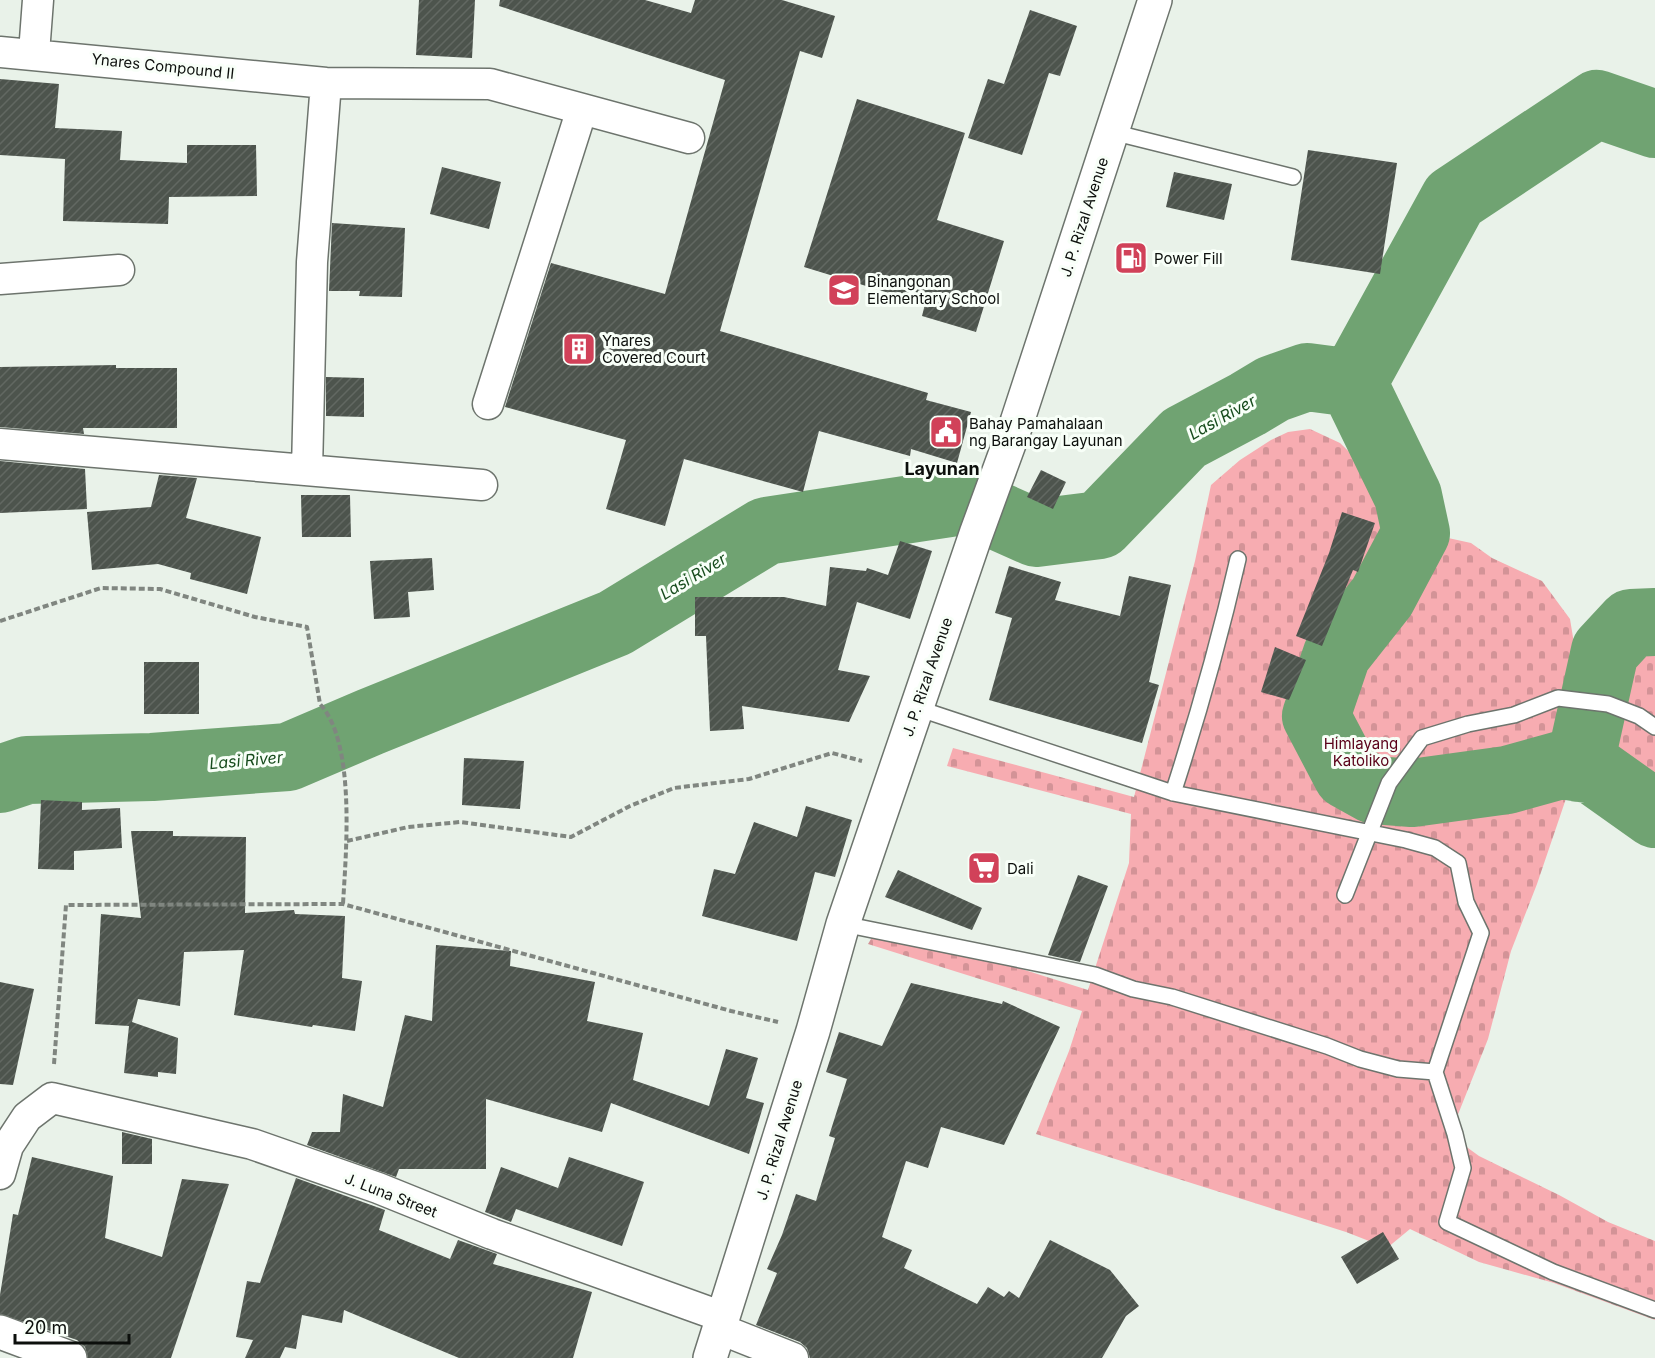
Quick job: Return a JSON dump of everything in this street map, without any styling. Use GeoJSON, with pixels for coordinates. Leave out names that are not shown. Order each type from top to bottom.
{"type":"FeatureCollection","features":[{"type":"Feature","properties":{"kind":"main road","name":"J. P. Rizal Avenue"},"geometry":{"type":"LineString","coordinates":[[718,1335],[813,1030],[843,924],[976,534],[1017,423],[1155,0]]}},
{"type":"Feature","properties":{"kind":"main road"},"geometry":{"type":"LineString","coordinates":[[0,1332],[70,1358]]}},
{"type":"Feature","properties":{"kind":"street"},"geometry":{"type":"LineString","coordinates":[[34,53],[38,0]]}},
{"type":"Feature","properties":{"kind":"street","name":"Ynares Compound II"},"geometry":{"type":"LineString","coordinates":[[0,52],[34,53],[326,83],[490,84],[689,138]]}},
{"type":"Feature","properties":{"kind":"street"},"geometry":{"type":"LineString","coordinates":[[307,470],[312,262],[326,83]]}},
{"type":"Feature","properties":{"kind":"street"},"geometry":{"type":"LineString","coordinates":[[488,404],[582,109]]}},
{"type":"Feature","properties":{"kind":"street"},"geometry":{"type":"LineString","coordinates":[[0,279],[119,270]]}},
{"type":"Feature","properties":{"kind":"street"},"geometry":{"type":"LineString","coordinates":[[0,444],[482,485]]}},
{"type":"Feature","properties":{"kind":"street"},"geometry":{"type":"LineString","coordinates":[[0,1174],[8,1146],[27,1117],[52,1098]]}},
{"type":"Feature","properties":{"kind":"street","name":"J. Luna Street"},"geometry":{"type":"LineString","coordinates":[[52,1098],[252,1144],[378,1188],[492,1234],[718,1335],[793,1358]]}},
{"type":"Feature","properties":{"kind":"lane"},"geometry":{"type":"LineString","coordinates":[[1112,132],[1293,177]]}},
{"type":"Feature","properties":{"kind":"lane"},"geometry":{"type":"LineString","coordinates":[[1173,793],[1205,692],[1238,559]]}},
{"type":"Feature","properties":{"kind":"lane"},"geometry":{"type":"LineString","coordinates":[[1345,895],[1389,783],[1422,738],[1468,724],[1514,715],[1558,698],[1608,704],[1639,716],[1655,727]]}},
{"type":"Feature","properties":{"kind":"lane"},"geometry":{"type":"LineString","coordinates":[[917,708],[1173,793],[1372,826],[1435,848],[1458,863],[1466,902],[1481,933],[1435,1072],[1455,1134],[1463,1168],[1447,1222],[1553,1272],[1655,1310]]}},
{"type":"Feature","properties":{"kind":"lane"},"geometry":{"type":"LineString","coordinates":[[843,924],[1095,975],[1132,989],[1172,997],[1398,1070],[1435,1072]]}},
{"type":"Feature","properties":{"kind":"path"},"geometry":{"type":"LineString","coordinates":[[0,621],[101,588],[160,589],[255,617],[307,627],[320,704],[327,712],[344,761],[347,841],[343,904]]}},
{"type":"Feature","properties":{"kind":"path"},"geometry":{"type":"LineString","coordinates":[[347,841],[408,827],[460,822],[571,837],[630,806],[674,788],[749,779],[832,753],[895,770]]}},
{"type":"Feature","properties":{"kind":"path"},"geometry":{"type":"LineString","coordinates":[[52,1098],[66,905],[343,904],[731,1011],[813,1030]]}},
{"type":"Feature","properties":{"kind":"green space","name":"Himlayang Katoliko"},"geometry":{"type":"Polygon","coordinates":[[[1310,429],[1340,443],[1371,473],[1384,500],[1388,539],[1430,534],[1471,543],[1492,558],[1542,581],[1570,619],[1582,692],[1613,692],[1632,641],[1655,652],[1655,800],[1626,783],[1611,758],[1575,754],[1573,778],[1537,884],[1511,951],[1488,1039],[1457,1117],[1457,1140],[1479,1156],[1608,1222],[1655,1241],[1655,1320],[1554,1283],[1479,1262],[1410,1229],[1387,1248],[1346,1232],[1036,1134],[1069,1051],[1082,1011],[868,944],[880,924],[1088,990],[1129,863],[1131,814],[947,766],[953,748],[1134,797],[1195,561],[1211,485],[1240,460],[1271,440],[1288,432],[1310,429]]]}},
{"type":"Feature","properties":{"kind":"building"},"geometry":{"type":"Polygon","coordinates":[[[419,0],[475,0],[472,58],[416,55],[419,0]]]}},
{"type":"Feature","properties":{"kind":"building"},"geometry":{"type":"Polygon","coordinates":[[[500,0],[645,0],[691,13],[695,0],[782,0],[835,16],[822,58],[800,51],[720,331],[928,393],[926,400],[971,412],[957,463],[911,449],[910,456],[819,431],[803,492],[684,459],[665,526],[606,509],[626,440],[505,407],[551,263],[665,294],[725,80],[499,6],[500,0]]]}},
{"type":"Feature","properties":{"kind":"building"},"geometry":{"type":"Polygon","coordinates":[[[1030,10],[1077,26],[1060,76],[1049,73],[1022,155],[968,138],[988,79],[1004,84],[1030,10]]]}},
{"type":"Feature","properties":{"kind":"building"},"geometry":{"type":"Polygon","coordinates":[[[0,79],[59,84],[55,128],[122,131],[120,160],[187,163],[187,145],[256,145],[257,196],[169,197],[168,224],[63,221],[65,159],[0,155],[0,79]]]}},
{"type":"Feature","properties":{"kind":"building"},"geometry":{"type":"Polygon","coordinates":[[[857,99],[965,133],[937,220],[1004,241],[976,332],[922,316],[925,304],[804,267],[857,99]]]}},
{"type":"Feature","properties":{"kind":"building"},"geometry":{"type":"Polygon","coordinates":[[[1308,150],[1397,163],[1380,274],[1291,260],[1308,150]]]}},
{"type":"Feature","properties":{"kind":"building"},"geometry":{"type":"Polygon","coordinates":[[[442,167],[501,182],[489,229],[430,214],[442,167]]]}},
{"type":"Feature","properties":{"kind":"building"},"geometry":{"type":"Polygon","coordinates":[[[1174,172],[1232,184],[1224,220],[1166,207],[1174,172]]]}},
{"type":"Feature","properties":{"kind":"building"},"geometry":{"type":"Polygon","coordinates":[[[332,223],[405,228],[402,297],[359,296],[360,291],[329,291],[332,223]]]}},
{"type":"Feature","properties":{"kind":"building"},"geometry":{"type":"Polygon","coordinates":[[[116,365],[116,368],[177,368],[177,428],[83,428],[84,434],[0,427],[0,367],[116,365]]]}},
{"type":"Feature","properties":{"kind":"building"},"geometry":{"type":"Polygon","coordinates":[[[326,377],[364,378],[364,417],[326,416],[326,377]]]}},
{"type":"Feature","properties":{"kind":"building"},"geometry":{"type":"Polygon","coordinates":[[[0,461],[85,469],[87,509],[0,513],[0,461]]]}},
{"type":"Feature","properties":{"kind":"building"},"geometry":{"type":"Polygon","coordinates":[[[1041,470],[1066,482],[1053,509],[1027,497],[1041,470]]]}},
{"type":"Feature","properties":{"kind":"building"},"geometry":{"type":"Polygon","coordinates":[[[159,475],[197,478],[186,518],[261,537],[247,594],[190,579],[191,573],[158,564],[92,570],[87,512],[151,507],[159,475]]]}},
{"type":"Feature","properties":{"kind":"building"},"geometry":{"type":"Polygon","coordinates":[[[301,495],[350,495],[351,537],[302,537],[301,495]]]}},
{"type":"Feature","properties":{"kind":"building"},"geometry":{"type":"Polygon","coordinates":[[[1342,512],[1375,523],[1358,572],[1353,570],[1322,646],[1296,636],[1329,553],[1342,512]]]}},
{"type":"Feature","properties":{"kind":"building"},"geometry":{"type":"Polygon","coordinates":[[[900,541],[932,551],[910,619],[857,602],[838,670],[870,676],[849,722],[742,706],[744,729],[710,731],[706,636],[695,636],[695,597],[784,597],[826,606],[830,567],[866,571],[867,568],[888,575],[900,541]]]}},
{"type":"Feature","properties":{"kind":"building"},"geometry":{"type":"Polygon","coordinates":[[[432,558],[434,590],[408,592],[410,617],[374,619],[370,561],[432,558]]]}},
{"type":"Feature","properties":{"kind":"building"},"geometry":{"type":"Polygon","coordinates":[[[1009,566],[1061,582],[1055,600],[1120,616],[1129,576],[1171,585],[1149,682],[1159,685],[1142,743],[989,700],[1012,618],[995,613],[1009,566]]]}},
{"type":"Feature","properties":{"kind":"building"},"geometry":{"type":"Polygon","coordinates":[[[1275,647],[1306,660],[1289,700],[1261,692],[1275,647]]]}},
{"type":"Feature","properties":{"kind":"building"},"geometry":{"type":"Polygon","coordinates":[[[144,662],[199,662],[199,714],[144,714],[144,662]]]}},
{"type":"Feature","properties":{"kind":"building"},"geometry":{"type":"Polygon","coordinates":[[[464,758],[524,761],[520,809],[462,805],[464,758]]]}},
{"type":"Feature","properties":{"kind":"building"},"geometry":{"type":"Polygon","coordinates":[[[41,800],[82,802],[82,810],[120,808],[122,848],[74,851],[74,870],[38,869],[41,800]]]}},
{"type":"Feature","properties":{"kind":"building"},"geometry":{"type":"Polygon","coordinates":[[[806,806],[852,820],[835,877],[815,872],[797,941],[702,916],[714,869],[735,874],[754,822],[797,837],[806,806]]]}},
{"type":"Feature","properties":{"kind":"building"},"geometry":{"type":"Polygon","coordinates":[[[131,831],[173,831],[173,836],[246,837],[245,913],[294,910],[295,914],[345,916],[342,978],[362,981],[355,1031],[234,1015],[244,950],[184,952],[180,1006],[138,999],[132,1022],[178,1038],[176,1074],[158,1072],[158,1077],[124,1073],[129,1026],[95,1024],[101,914],[141,918],[131,831]]]}},
{"type":"Feature","properties":{"kind":"building"},"geometry":{"type":"Polygon","coordinates":[[[898,870],[982,908],[972,930],[885,897],[898,870]]]}},
{"type":"Feature","properties":{"kind":"building"},"geometry":{"type":"Polygon","coordinates":[[[1078,875],[1108,886],[1080,962],[1048,955],[1078,875]]]}},
{"type":"Feature","properties":{"kind":"building"},"geometry":{"type":"Polygon","coordinates":[[[436,945],[511,951],[510,966],[595,982],[587,1021],[643,1033],[633,1080],[709,1106],[726,1049],[758,1058],[746,1098],[764,1103],[749,1154],[611,1103],[602,1132],[486,1099],[486,1169],[399,1169],[396,1177],[307,1145],[312,1132],[340,1132],[343,1094],[383,1107],[405,1015],[432,1021],[436,945]]]}},
{"type":"Feature","properties":{"kind":"building"},"geometry":{"type":"Polygon","coordinates":[[[0,982],[34,989],[13,1085],[0,1084],[0,982]]]}},
{"type":"Feature","properties":{"kind":"building"},"geometry":{"type":"Polygon","coordinates":[[[911,983],[1002,1004],[1003,1001],[1060,1027],[1004,1145],[941,1127],[928,1168],[906,1161],[882,1237],[912,1250],[904,1268],[977,1304],[988,1287],[1004,1297],[1009,1291],[1019,1298],[1050,1240],[1110,1270],[1139,1306],[1126,1316],[1102,1358],[810,1358],[807,1348],[800,1342],[756,1325],[777,1273],[767,1269],[796,1194],[816,1201],[835,1138],[829,1136],[847,1079],[826,1072],[839,1032],[882,1046],[911,983]]]}},
{"type":"Feature","properties":{"kind":"building"},"geometry":{"type":"Polygon","coordinates":[[[122,1132],[152,1139],[152,1164],[122,1164],[122,1132]]]}},
{"type":"Feature","properties":{"kind":"building"},"geometry":{"type":"Polygon","coordinates":[[[32,1157],[113,1176],[105,1238],[162,1257],[182,1179],[229,1184],[171,1358],[88,1358],[85,1347],[77,1340],[0,1314],[0,1295],[13,1214],[18,1215],[32,1157]]]}},
{"type":"Feature","properties":{"kind":"building"},"geometry":{"type":"Polygon","coordinates":[[[569,1157],[644,1182],[622,1246],[516,1209],[511,1222],[485,1212],[501,1167],[558,1188],[569,1157]]]}},
{"type":"Feature","properties":{"kind":"building"},"geometry":{"type":"Polygon","coordinates":[[[296,1178],[385,1210],[379,1230],[450,1259],[458,1240],[497,1254],[493,1264],[592,1292],[573,1358],[459,1358],[344,1310],[342,1323],[302,1315],[296,1349],[285,1347],[280,1358],[245,1358],[253,1340],[236,1337],[247,1281],[260,1283],[296,1178]]]}},
{"type":"Feature","properties":{"kind":"building"},"geometry":{"type":"Polygon","coordinates":[[[1383,1232],[1399,1259],[1357,1284],[1341,1257],[1383,1232]]]}},
{"type":"Feature","properties":{"kind":"waterway","name":"Lasi River"},"geometry":{"type":"LineString","coordinates":[[1353,383],[1454,199],[1597,104],[1655,124]]}},
{"type":"Feature","properties":{"kind":"waterway","name":"Lasi River"},"geometry":{"type":"LineString","coordinates":[[0,779],[27,770],[152,767],[288,757],[615,623],[766,531],[964,501],[1036,533],[1100,525],[1184,438],[1273,389],[1307,377],[1353,383],[1408,496],[1416,533],[1382,597],[1337,654],[1316,716],[1347,775],[1374,790],[1412,793],[1507,780],[1561,765],[1593,770],[1655,814]]}},
{"type":"Feature","properties":{"kind":"waterway"},"geometry":{"type":"LineString","coordinates":[[1579,768],[1605,651],[1631,623],[1655,622]]}},
{"type":"Feature","properties":{"kind":"place","name":"Power Fill"},"geometry":{"type":"Point","coordinates":[1131,258]}},
{"type":"Feature","properties":{"kind":"place","name":"Binangonan Elementary School"},"geometry":{"type":"Point","coordinates":[844,290]}},
{"type":"Feature","properties":{"kind":"place","name":"Ynares Covered Court"},"geometry":{"type":"Point","coordinates":[579,349]}},
{"type":"Feature","properties":{"kind":"place","name":"Bahay Pamahalaan ng Barangay Layunan"},"geometry":{"type":"Point","coordinates":[946,432]}},
{"type":"Feature","properties":{"kind":"place","name":"Dali"},"geometry":{"type":"Point","coordinates":[984,868]}},
{"type":"Feature","properties":{"kind":"district","name":"Layunan"},"geometry":{"type":"Point","coordinates":[942,468]}}]}
